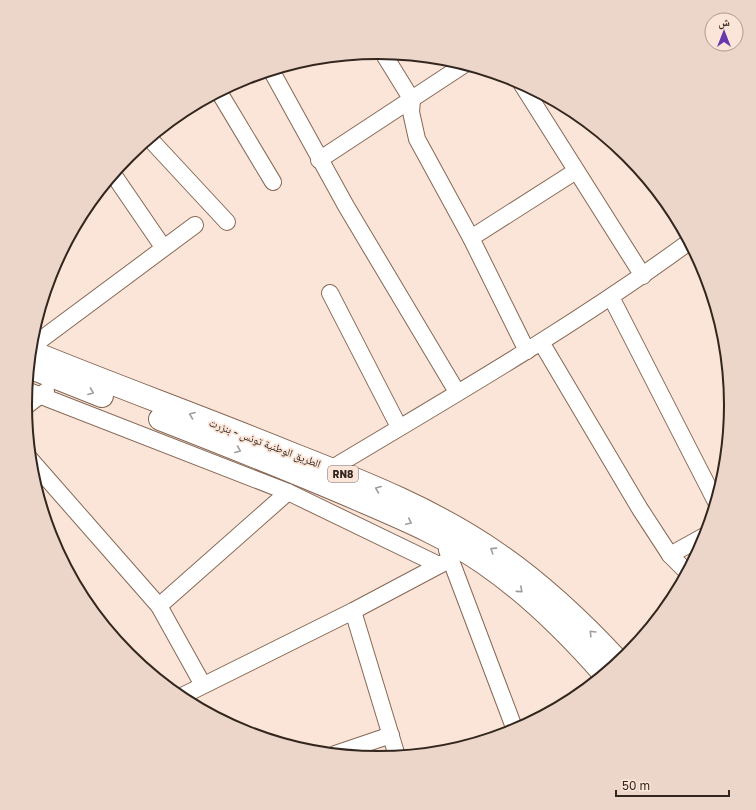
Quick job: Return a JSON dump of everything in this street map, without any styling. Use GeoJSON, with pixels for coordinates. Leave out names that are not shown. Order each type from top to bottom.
{"type":"FeatureCollection","features":[{"type":"Feature","properties":{"kind":"main road","name":"الطريق الوطنية تونس - بنزرت"},"geometry":{"type":"LineString","coordinates":[[36,353],[331,469],[398,498],[464,532],[497,553],[562,603],[615,657]]}},
{"type":"Feature","properties":{"kind":"main road","name":"الطريق الوطنية تونس - بنزرت"},"geometry":{"type":"LineString","coordinates":[[34,369],[312,480],[380,509],[444,554],[484,563],[511,582],[550,616],[600,670]]}},
{"type":"Feature","properties":{"kind":"street"},"geometry":{"type":"LineString","coordinates":[[388,59],[412,100],[411,112],[417,139],[471,238],[526,350]]}},
{"type":"Feature","properties":{"kind":"street"},"geometry":{"type":"LineString","coordinates":[[320,160],[457,69]]}},
{"type":"Feature","properties":{"kind":"street"},"geometry":{"type":"LineString","coordinates":[[274,75],[320,160],[457,392]]}},
{"type":"Feature","properties":{"kind":"street"},"geometry":{"type":"LineString","coordinates":[[529,94],[643,276]]}},
{"type":"Feature","properties":{"kind":"street"},"geometry":{"type":"LineString","coordinates":[[222,97],[272,182]]}},
{"type":"Feature","properties":{"kind":"street"},"geometry":{"type":"LineString","coordinates":[[153,142],[227,222]]}},
{"type":"Feature","properties":{"kind":"street"},"geometry":{"type":"LineString","coordinates":[[471,238],[576,171]]}},
{"type":"Feature","properties":{"kind":"street"},"geometry":{"type":"LineString","coordinates":[[116,179],[163,247]]}},
{"type":"Feature","properties":{"kind":"street"},"geometry":{"type":"LineString","coordinates":[[38,342],[163,247],[196,225]]}},
{"type":"Feature","properties":{"kind":"street"},"geometry":{"type":"LineString","coordinates":[[312,480],[541,342],[643,276],[685,245]]}},
{"type":"Feature","properties":{"kind":"street"},"geometry":{"type":"LineString","coordinates":[[330,293],[399,427]]}},
{"type":"Feature","properties":{"kind":"street"},"geometry":{"type":"LineString","coordinates":[[611,297],[712,494]]}},
{"type":"Feature","properties":{"kind":"street"},"geometry":{"type":"LineString","coordinates":[[541,342],[612,464],[670,555],[683,568]]}},
{"type":"Feature","properties":{"kind":"street"},"geometry":{"type":"LineString","coordinates":[[34,393],[60,380]]}},
{"type":"Feature","properties":{"kind":"street"},"geometry":{"type":"LineString","coordinates":[[34,393],[444,554],[513,724]]}},
{"type":"Feature","properties":{"kind":"street"},"geometry":{"type":"LineString","coordinates":[[38,468],[159,606],[203,685]]}},
{"type":"Feature","properties":{"kind":"street"},"geometry":{"type":"LineString","coordinates":[[159,606],[288,492]]}},
{"type":"Feature","properties":{"kind":"street"},"geometry":{"type":"LineString","coordinates":[[670,555],[697,539]]}},
{"type":"Feature","properties":{"kind":"street"},"geometry":{"type":"LineString","coordinates":[[187,693],[353,611],[444,554]]}},
{"type":"Feature","properties":{"kind":"street"},"geometry":{"type":"LineString","coordinates":[[353,611],[395,750]]}},
{"type":"Feature","properties":{"kind":"street"},"geometry":{"type":"LineString","coordinates":[[349,749],[391,735]]}}]}
